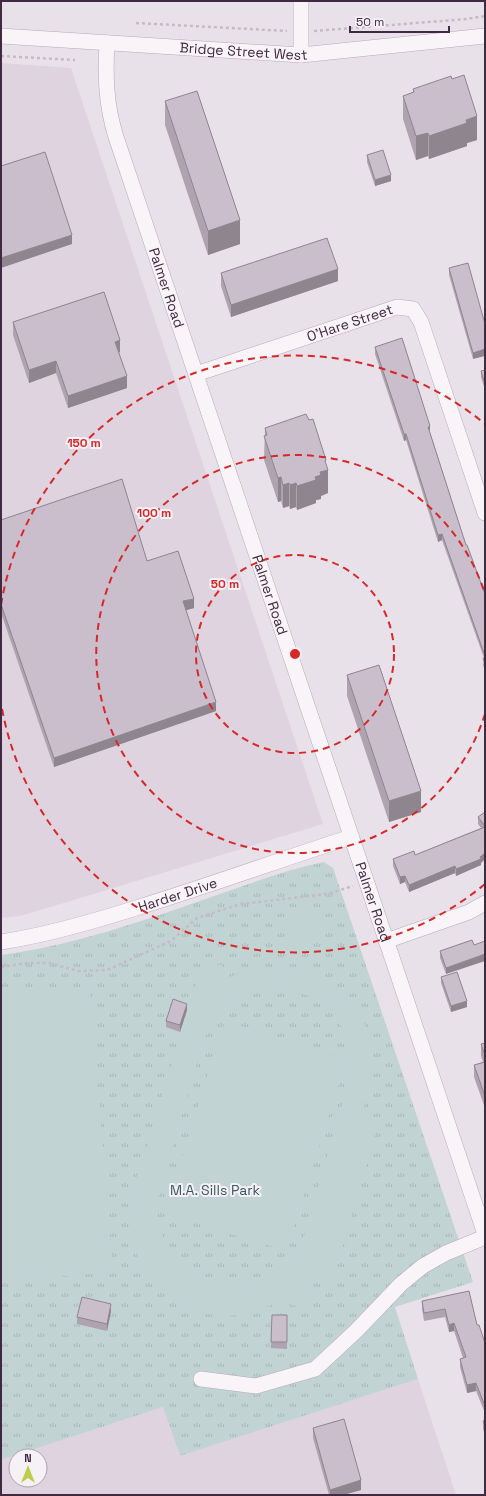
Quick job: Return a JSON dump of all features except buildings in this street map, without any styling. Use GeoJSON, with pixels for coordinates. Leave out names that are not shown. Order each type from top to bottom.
{"type":"FeatureCollection","features":[{"type":"Feature","properties":{"kind":"street"},"geometry":{"type":"LineString","coordinates":[[301,1],[301,55]]}},
{"type":"Feature","properties":{"kind":"street","name":"Bridge Street West"},"geometry":{"type":"LineString","coordinates":[[1,36],[301,55],[485,36]]}},
{"type":"Feature","properties":{"kind":"street","name":"Palmer Road"},"geometry":{"type":"LineString","coordinates":[[107,43],[107,100],[110,120],[485,1235]]}},
{"type":"Feature","properties":{"kind":"street","name":"O'Hare Street"},"geometry":{"type":"LineString","coordinates":[[196,374],[397,307],[413,309],[421,322],[485,513]]}},
{"type":"Feature","properties":{"kind":"street","name":"Harder Drive"},"geometry":{"type":"LineString","coordinates":[[1,942],[26,938],[91,922],[197,889],[351,837]]}},
{"type":"Feature","properties":{"kind":"street"},"geometry":{"type":"LineString","coordinates":[[386,941],[469,912],[485,903]]}},
{"type":"Feature","properties":{"kind":"street"},"geometry":{"type":"LineString","coordinates":[[201,1379],[256,1386],[315,1369],[356,1331],[401,1284],[423,1266],[446,1253],[485,1235]]}},
{"type":"Feature","properties":{"kind":"path"},"geometry":{"type":"LineString","coordinates":[[1,56],[75,60]]}},
{"type":"Feature","properties":{"kind":"path"},"geometry":{"type":"LineString","coordinates":[[1,967],[28,963],[49,963],[78,971],[107,970],[171,941],[197,918],[241,904],[327,894],[353,886]]}},
{"type":"Feature","properties":{"kind":"shaded area"},"geometry":{"type":"Polygon","coordinates":[[[1,63],[71,68],[323,824],[20,916],[1,918],[1,63]]]}},
{"type":"Feature","properties":{"kind":"shaded area"},"geometry":{"type":"Polygon","coordinates":[[[418,1379],[456,1495],[1,1495],[1,1460],[8,1458],[8,1488],[48,1488],[48,1448],[38,1448],[163,1407],[180,1456],[418,1379]]]}},
{"type":"Feature","properties":{"kind":"green space","name":"M.A. Sills Park"},"geometry":{"type":"Polygon","coordinates":[[[324,862],[333,868],[473,1282],[395,1307],[418,1379],[180,1456],[163,1407],[38,1448],[8,1448],[8,1458],[1,1460],[1,955],[29,951],[110,931],[297,868],[324,862]]]}},
{"type":"Feature","properties":{"kind":"green space"},"geometry":{"type":"Polygon","coordinates":[[[289,909],[312,911],[322,916],[330,925],[295,963],[291,964],[287,962],[286,958],[289,909]]]}},
{"type":"Feature","properties":{"kind":"green space"},"geometry":{"type":"Polygon","coordinates":[[[202,961],[223,966],[218,984],[241,972],[266,967],[291,968],[314,975],[335,987],[353,1004],[365,1026],[372,1052],[372,1068],[362,1114],[379,1120],[332,1284],[314,1279],[306,1309],[285,1303],[286,1296],[263,1309],[239,1315],[214,1315],[189,1308],[176,1302],[154,1283],[139,1259],[134,1245],[130,1217],[132,1195],[202,961]],[[267,988],[242,996],[232,1002],[216,1018],[204,1039],[158,1198],[159,1226],[170,1250],[181,1263],[195,1273],[210,1279],[227,1283],[244,1282],[260,1278],[281,1266],[297,1248],[306,1232],[348,1083],[350,1063],[348,1044],[342,1028],[333,1014],[321,1003],[306,995],[288,989],[267,988]]]}},
{"type":"Feature","properties":{"kind":"green space"},"geometry":{"type":"Polygon","coordinates":[[[90,987],[113,1272],[1,1281],[1,994],[90,987]]]}},
{"type":"Feature","properties":{"kind":"green space"},"geometry":{"type":"Polygon","coordinates":[[[225,1021],[347,1059],[286,1251],[164,1213],[225,1021]]]}}]}
